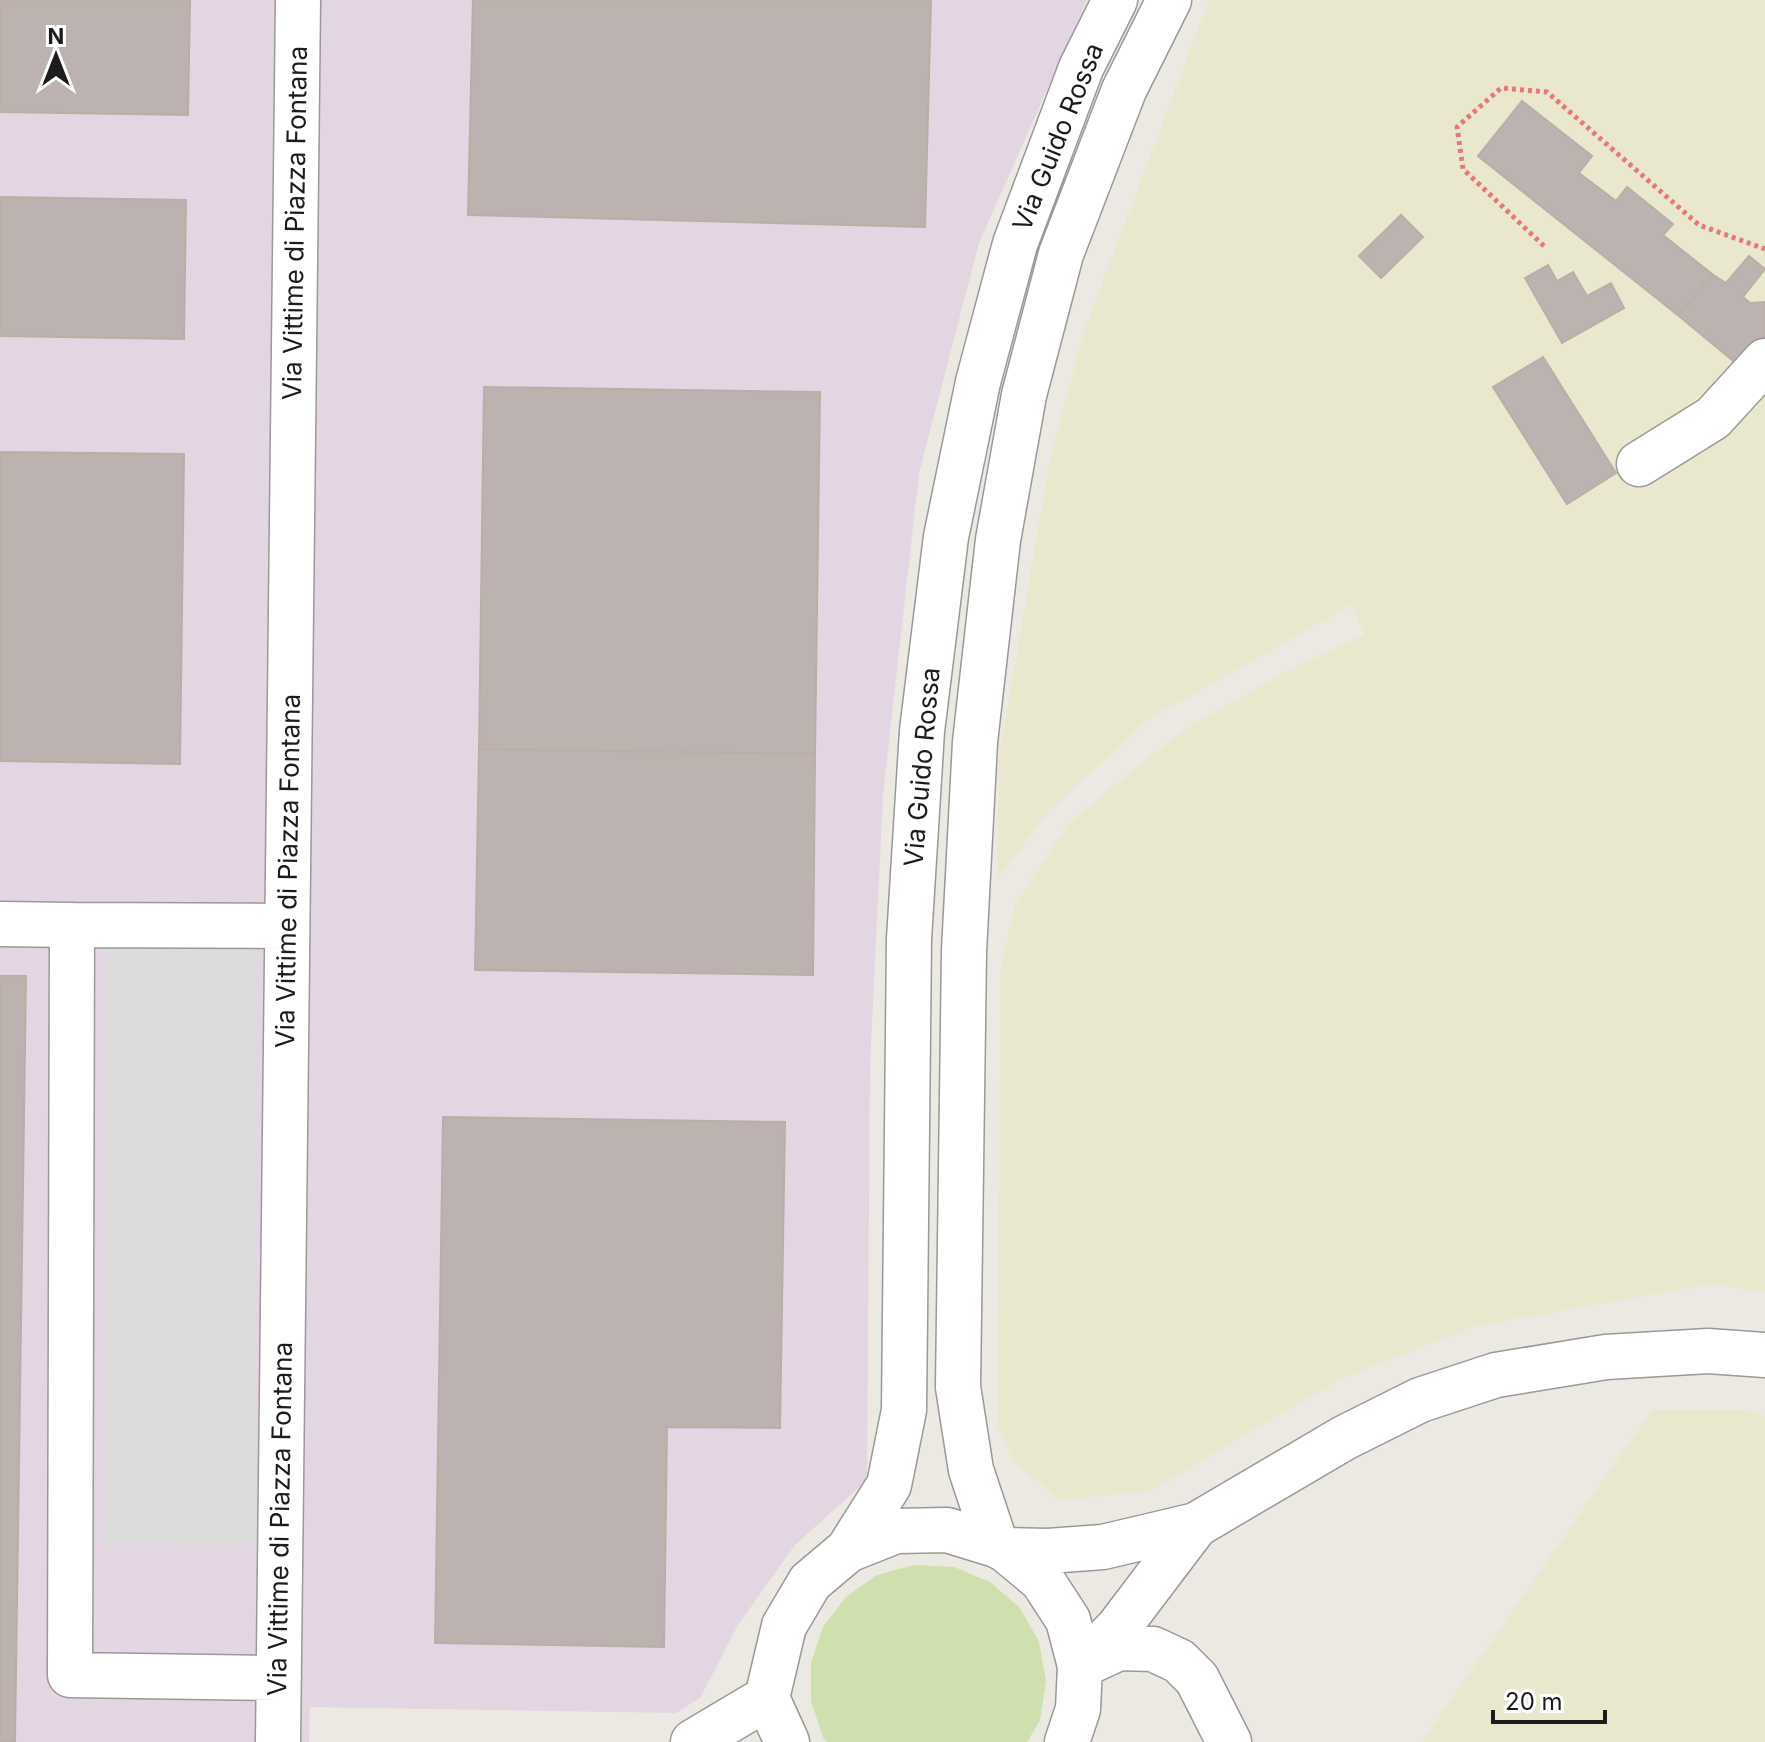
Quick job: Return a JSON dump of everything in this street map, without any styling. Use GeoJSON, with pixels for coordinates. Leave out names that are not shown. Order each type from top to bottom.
{"type":"FeatureCollection","features":[{"type":"Feature","properties":{"kind":"street","name":"Via Vittime di Piazza Fontana"},"geometry":{"type":"LineString","coordinates":[[278,1742],[298,0]]}},
{"type":"Feature","properties":{"kind":"street","name":"Via Guido Rossa"},"geometry":{"type":"LineString","coordinates":[[767,1698],[784,1626],[810,1582],[848,1550],[889,1485],[904,1410],[909,939],[922,731],[946,537],[978,382],[1015,244],[1081,68],[1115,0]]}},
{"type":"Feature","properties":{"kind":"street","name":"Via Guido Rossa"},"geometry":{"type":"LineString","coordinates":[[1001,1548],[971,1470],[958,1387],[964,951],[975,742],[998,540],[1024,395],[1061,254],[1124,90],[1169,0]]}},
{"type":"Feature","properties":{"kind":"street"},"geometry":{"type":"LineString","coordinates":[[1639,464],[1713,418],[1765,361]]}},
{"type":"Feature","properties":{"kind":"street"},"geometry":{"type":"LineString","coordinates":[[0,924],[287,926]]}},
{"type":"Feature","properties":{"kind":"street"},"geometry":{"type":"LineString","coordinates":[[72,925],[70,1675],[279,1678]]}},
{"type":"Feature","properties":{"kind":"street"},"geometry":{"type":"LineString","coordinates":[[1001,1548],[1048,1551],[1103,1547],[1196,1525],[1344,1438],[1420,1400],[1496,1375],[1606,1357],[1708,1351],[1765,1355]]}},
{"type":"Feature","properties":{"kind":"street"},"geometry":{"type":"LineString","coordinates":[[1080,1666],[1118,1628],[1196,1525]]}},
{"type":"Feature","properties":{"kind":"street","name":"Via Guido Rossa"},"geometry":{"type":"LineString","coordinates":[[848,1550],[896,1531],[947,1530],[1001,1548],[1042,1580],[1068,1620],[1080,1666],[1078,1709],[1067,1742]]}},
{"type":"Feature","properties":{"kind":"street"},"geometry":{"type":"LineString","coordinates":[[1080,1666],[1119,1648],[1153,1649],[1179,1661],[1197,1679],[1229,1742]]}},
{"type":"Feature","properties":{"kind":"street"},"geometry":{"type":"LineString","coordinates":[[693,1742],[767,1698],[787,1742]]}},
{"type":"Feature","properties":{"kind":"path"},"geometry":{"type":"LineString","coordinates":[[1544,246],[1463,169],[1457,127],[1501,88],[1547,92],[1699,225],[1765,249]]}},
{"type":"Feature","properties":{"kind":"shaded area"},"geometry":{"type":"Polygon","coordinates":[[[0,0],[1087,0],[979,243],[919,473],[883,796],[870,1064],[867,1480],[795,1545],[738,1625],[700,1698],[676,1713],[310,1707],[309,1742],[0,1742],[0,0]]]}},
{"type":"Feature","properties":{"kind":"shaded area"},"geometry":{"type":"Polygon","coordinates":[[[108,949],[257,950],[253,1548],[104,1546],[108,949]]]}},
{"type":"Feature","properties":{"kind":"green space"},"geometry":{"type":"Polygon","coordinates":[[[1209,0],[1765,0],[1765,1292],[1712,1284],[1476,1326],[1340,1379],[1150,1491],[1060,1500],[1014,1461],[997,1425],[1001,965],[1016,903],[1069,823],[1153,754],[1187,728],[1293,668],[1364,635],[1353,604],[1146,721],[1048,812],[997,879],[999,758],[1048,471],[1082,337],[1209,0]]]}},
{"type":"Feature","properties":{"kind":"green space"},"geometry":{"type":"Polygon","coordinates":[[[1652,1410],[1743,1410],[1765,1416],[1765,1742],[1422,1742],[1652,1410]]]}},
{"type":"Feature","properties":{"kind":"green space"},"geometry":{"type":"Polygon","coordinates":[[[914,1565],[954,1567],[990,1582],[1020,1608],[1039,1642],[1046,1681],[1040,1720],[1027,1742],[827,1742],[823,1737],[811,1701],[811,1663],[823,1627],[846,1597],[877,1575],[914,1565]]]}},
{"type":"Feature","properties":{"kind":"building"},"geometry":{"type":"Polygon","coordinates":[[[0,0],[190,0],[188,115],[0,112],[0,0]]]}},
{"type":"Feature","properties":{"kind":"building"},"geometry":{"type":"Polygon","coordinates":[[[473,0],[931,0],[925,227],[468,215],[473,0]]]}},
{"type":"Feature","properties":{"kind":"building"},"geometry":{"type":"Polygon","coordinates":[[[1522,101],[1592,156],[1579,173],[1616,201],[1627,187],[1673,224],[1663,235],[1712,274],[1679,316],[1478,156],[1522,101]]]}},
{"type":"Feature","properties":{"kind":"building"},"geometry":{"type":"Polygon","coordinates":[[[0,197],[186,200],[184,339],[0,336],[0,197]]]}},
{"type":"Feature","properties":{"kind":"building"},"geometry":{"type":"Polygon","coordinates":[[[1401,215],[1423,237],[1381,278],[1359,256],[1401,215]]]}},
{"type":"Feature","properties":{"kind":"building"},"geometry":{"type":"Polygon","coordinates":[[[1749,256],[1765,269],[1743,297],[1750,303],[1765,302],[1765,341],[1743,369],[1679,316],[1712,274],[1726,283],[1749,256]]]}},
{"type":"Feature","properties":{"kind":"building"},"geometry":{"type":"Polygon","coordinates":[[[1548,265],[1557,281],[1573,272],[1587,296],[1611,283],[1624,308],[1562,343],[1525,278],[1548,265]]]}},
{"type":"Feature","properties":{"kind":"building"},"geometry":{"type":"Polygon","coordinates":[[[1543,357],[1616,473],[1567,504],[1493,387],[1543,357]]]}},
{"type":"Feature","properties":{"kind":"building"},"geometry":{"type":"Polygon","coordinates":[[[484,387],[820,392],[815,754],[479,749],[484,387]]]}},
{"type":"Feature","properties":{"kind":"building"},"geometry":{"type":"Polygon","coordinates":[[[0,452],[184,454],[180,764],[0,761],[0,452]]]}},
{"type":"Feature","properties":{"kind":"building"},"geometry":{"type":"Polygon","coordinates":[[[479,749],[815,754],[813,975],[475,970],[479,749]]]}},
{"type":"Feature","properties":{"kind":"building"},"geometry":{"type":"Polygon","coordinates":[[[0,976],[26,976],[15,1742],[0,1742],[0,976]]]}},
{"type":"Feature","properties":{"kind":"building"},"geometry":{"type":"Polygon","coordinates":[[[443,1117],[785,1122],[780,1428],[667,1427],[664,1647],[435,1643],[443,1117]]]}}]}
